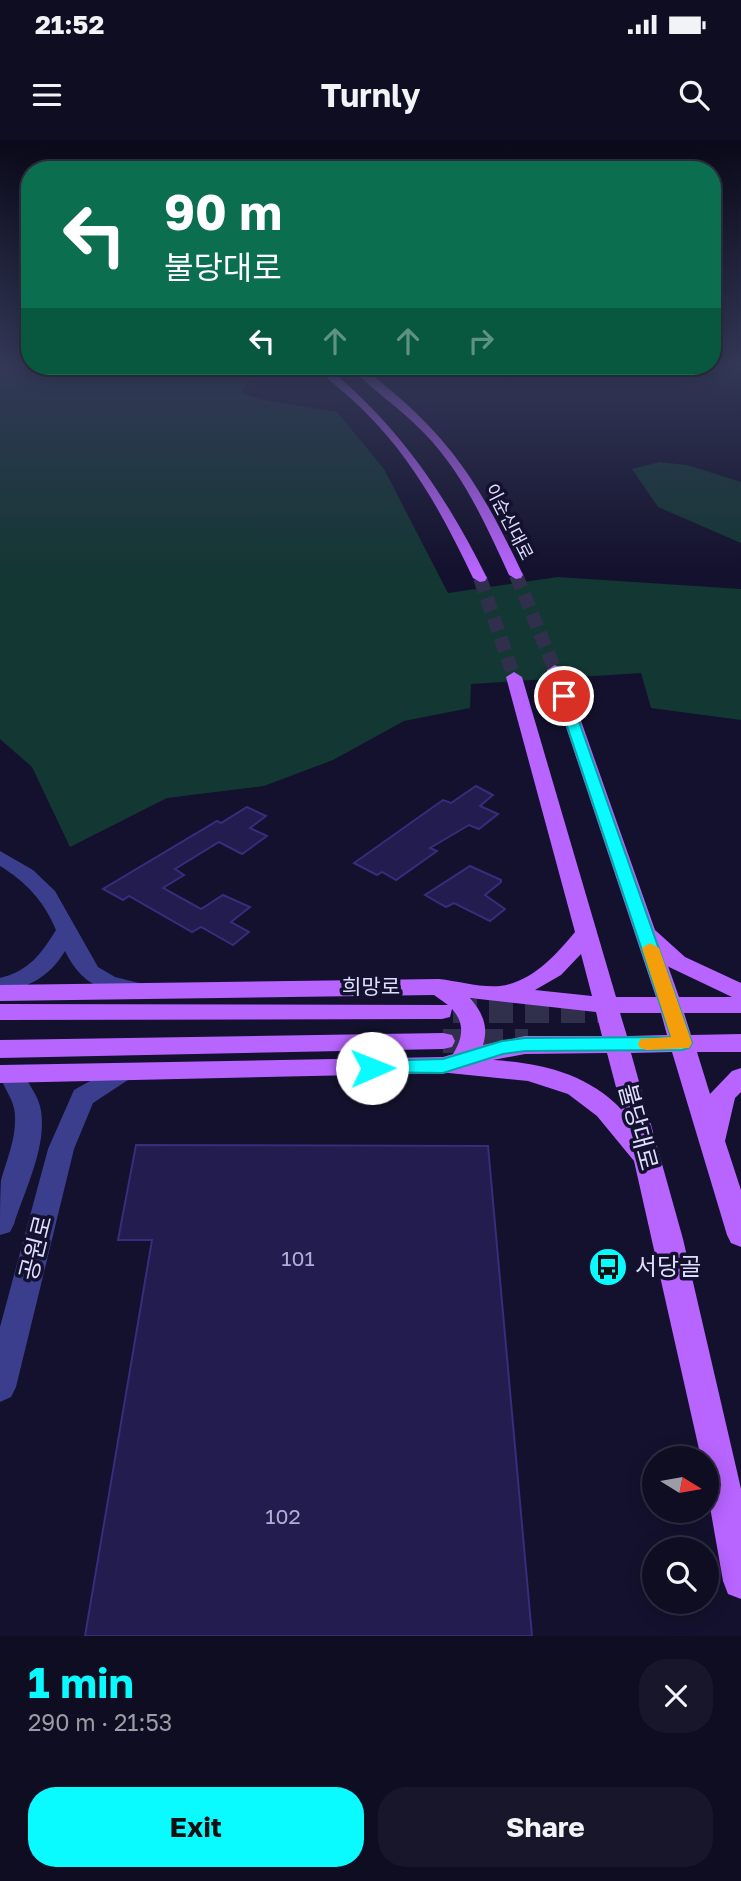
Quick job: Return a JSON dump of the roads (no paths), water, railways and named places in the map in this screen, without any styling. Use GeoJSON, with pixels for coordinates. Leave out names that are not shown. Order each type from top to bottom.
{"type":"FeatureCollection","features":[{"type":"Feature","properties":{"kind":"main road"},"geometry":{"type":"LineString","coordinates":[[390,433],[426,476],[457,529],[480,578]]}},
{"type":"Feature","properties":{"kind":"main road","name":"이순신대로"},"geometry":{"type":"LineString","coordinates":[[429,433],[452,457],[485,512],[516,575]]}},
{"type":"Feature","properties":{"kind":"main road"},"geometry":{"type":"LineString","coordinates":[[555,670],[670,1005],[741,1235]]}},
{"type":"Feature","properties":{"kind":"main road","name":"불당대로"},"geometry":{"type":"LineString","coordinates":[[514,677],[647,1157],[715,1432],[741,1581]]}},
{"type":"Feature","properties":{"kind":"main road"},"geometry":{"type":"LineString","coordinates":[[645,933],[677,962],[741,992]]}},
{"type":"Feature","properties":{"kind":"main road"},"geometry":{"type":"LineString","coordinates":[[498,994],[534,983],[558,968],[585,934]]}},
{"type":"Feature","properties":{"kind":"main road"},"geometry":{"type":"LineString","coordinates":[[439,987],[464,1003],[471,1014],[474,1034],[471,1047],[449,1056]]}},
{"type":"Feature","properties":{"kind":"main road","name":"희망로"},"geometry":{"type":"LineString","coordinates":[[0,993],[439,987],[605,1006],[741,1005]]}},
{"type":"Feature","properties":{"kind":"main road"},"geometry":{"type":"LineString","coordinates":[[0,1012],[442,1011]]}},
{"type":"Feature","properties":{"kind":"main road"},"geometry":{"type":"LineString","coordinates":[[5,1074],[122,1072],[449,1056],[525,1045],[741,1043]]}},
{"type":"Feature","properties":{"kind":"main road"},"geometry":{"type":"LineString","coordinates":[[0,1049],[449,1056],[562,1078],[594,1098],[647,1157]]}},
{"type":"Feature","properties":{"kind":"main road"},"geometry":{"type":"LineString","coordinates":[[712,1141],[723,1094],[741,1077]]}},
{"type":"Feature","properties":{"kind":"street"},"geometry":{"type":"LineString","coordinates":[[0,857],[30,875],[59,912],[83,966],[99,979],[139,990]]}},
{"type":"Feature","properties":{"kind":"street"},"geometry":{"type":"LineString","coordinates":[[0,986],[23,981],[41,971],[66,931]]}},
{"type":"Feature","properties":{"kind":"street","name":"공원로"},"geometry":{"type":"LineString","coordinates":[[0,1387],[61,1149],[83,1097],[122,1072]]}},
{"type":"Feature","properties":{"kind":"street","name":"공원로"},"geometry":{"type":"LineString","coordinates":[[0,1224],[28,1129],[28,1111],[22,1094],[5,1074]]}},
{"type":"Feature","properties":{"kind":"tunnel"},"geometry":{"type":"LineString","coordinates":[[516,575],[555,670]]}},
{"type":"Feature","properties":{"kind":"tunnel"},"geometry":{"type":"LineString","coordinates":[[480,578],[514,677]]}},
{"type":"Feature","properties":{"kind":"tunnel"},"geometry":{"type":"LineString","coordinates":[[453,1011],[613,1011]]}},
{"type":"Feature","properties":{"kind":"tunnel"},"geometry":{"type":"LineString","coordinates":[[443,1041],[528,1041]]}},
{"type":"Feature","properties":{"kind":"place","name":"서당골"},"geometry":{"type":"Point","coordinates":[608,1267]}}]}
